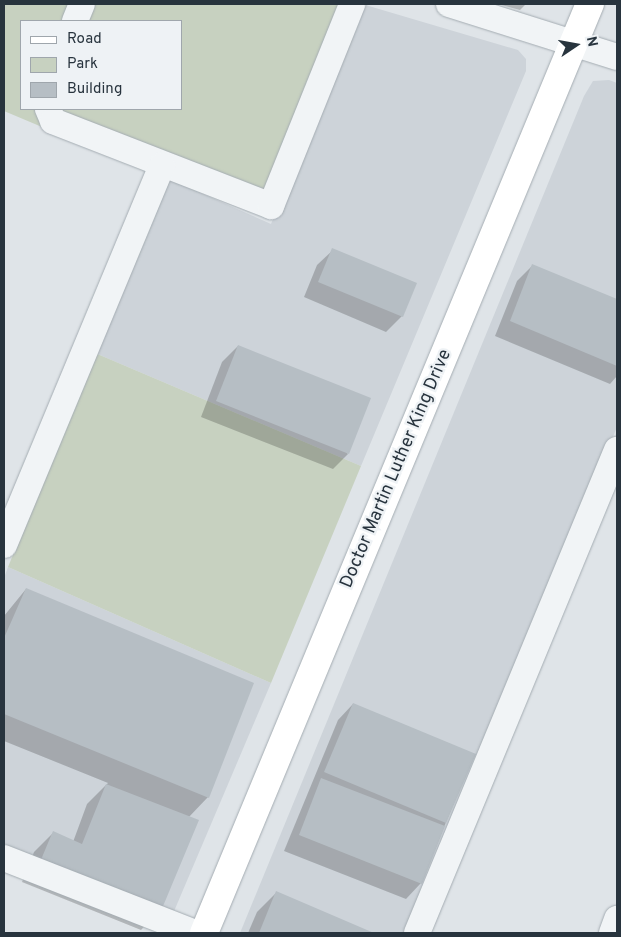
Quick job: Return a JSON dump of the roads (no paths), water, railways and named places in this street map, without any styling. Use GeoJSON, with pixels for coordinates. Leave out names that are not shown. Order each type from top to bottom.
{"type":"FeatureCollection","features":[{"type":"Feature","properties":{"kind":"main road","name":"Doctor Martin Luther King Drive"},"geometry":{"type":"LineString","coordinates":[[204,933],[590,4]]}},
{"type":"Feature","properties":{"kind":"street"},"geometry":{"type":"LineString","coordinates":[[75,20],[82,4]]}},
{"type":"Feature","properties":{"kind":"street"},"geometry":{"type":"LineString","coordinates":[[48,110],[53,121],[162,166],[271,206],[352,4]]}},
{"type":"Feature","properties":{"kind":"street"},"geometry":{"type":"LineString","coordinates":[[449,4],[617,57]]}},
{"type":"Feature","properties":{"kind":"street"},"geometry":{"type":"LineString","coordinates":[[4,545],[162,166]]}},
{"type":"Feature","properties":{"kind":"street"},"geometry":{"type":"LineString","coordinates":[[417,933],[617,450]]}},
{"type":"Feature","properties":{"kind":"street"},"geometry":{"type":"LineString","coordinates":[[4,858],[195,933]]}},
{"type":"Feature","properties":{"kind":"street"},"geometry":{"type":"LineString","coordinates":[[612,933],[617,919]]}}]}
